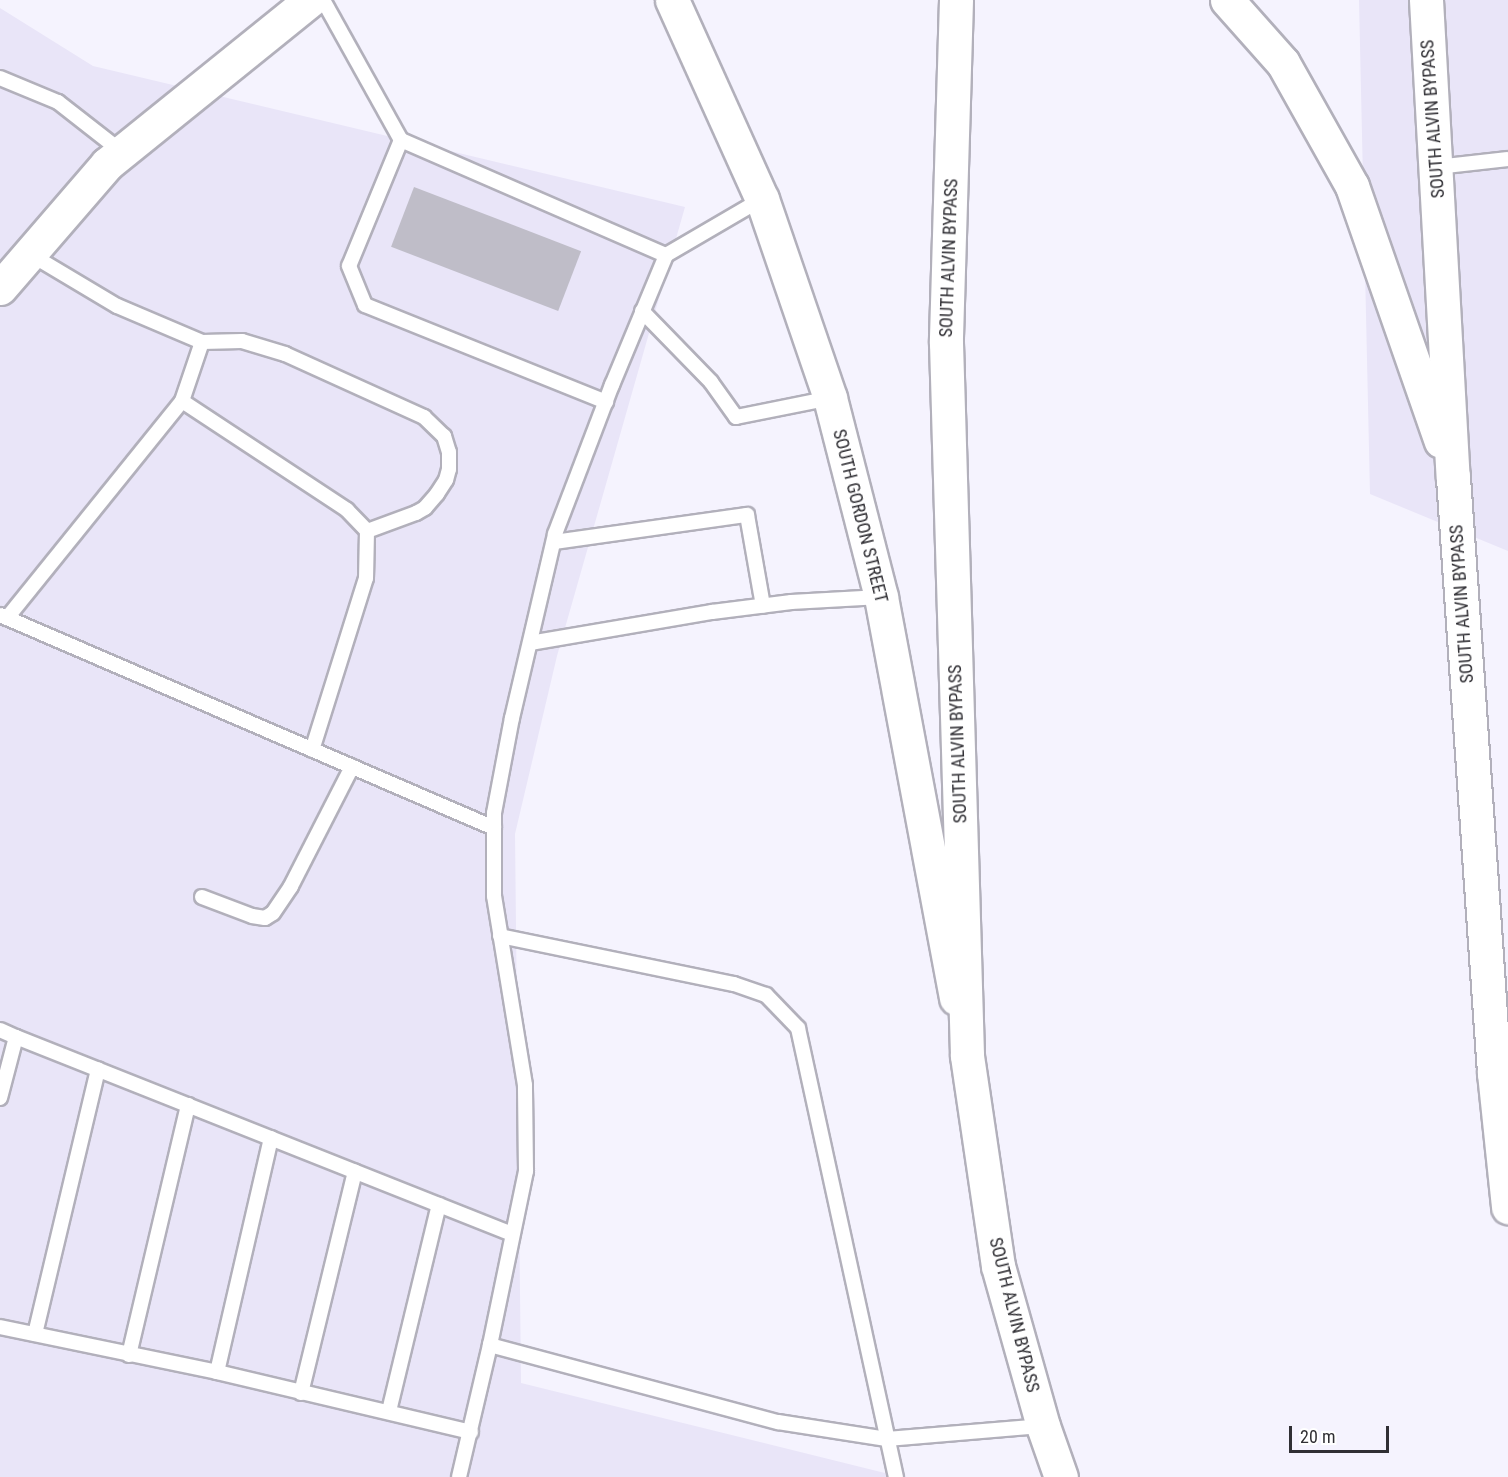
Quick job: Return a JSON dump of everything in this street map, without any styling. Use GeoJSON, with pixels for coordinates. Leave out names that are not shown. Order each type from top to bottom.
{"type":"FeatureCollection","features":[{"type":"Feature","properties":{"kind":"main road"},"geometry":{"type":"LineString","coordinates":[[0,288],[107,164],[310,0]]}},
{"type":"Feature","properties":{"kind":"main road","name":"SOUTH GORDON STREET"},"geometry":{"type":"LineString","coordinates":[[672,0],[762,200],[830,398],[881,597],[967,1056]]}},
{"type":"Feature","properties":{"kind":"main road","name":"SOUTH ALVIN BYPASS"},"geometry":{"type":"LineString","coordinates":[[956,0],[946,343],[967,1056],[998,1266],[1043,1426],[1061,1477]]}},
{"type":"Feature","properties":{"kind":"main road"},"geometry":{"type":"LineString","coordinates":[[1227,0],[1283,63],[1352,186],[1453,477]]}},
{"type":"Feature","properties":{"kind":"main road","name":"SOUTH ALVIN BYPASS"},"geometry":{"type":"LineString","coordinates":[[1426,0],[1453,477],[1494,1073],[1508,1207]]}},
{"type":"Feature","properties":{"kind":"lane"},"geometry":{"type":"LineString","coordinates":[[323,0],[401,140],[666,255]]}},
{"type":"Feature","properties":{"kind":"lane"},"geometry":{"type":"LineString","coordinates":[[0,78],[58,102],[122,152]]}},
{"type":"Feature","properties":{"kind":"lane"},"geometry":{"type":"LineString","coordinates":[[401,140],[349,266],[365,305],[606,402]]}},
{"type":"Feature","properties":{"kind":"lane"},"geometry":{"type":"LineString","coordinates":[[1437,167],[1508,159]]}},
{"type":"Feature","properties":{"kind":"lane"},"geometry":{"type":"LineString","coordinates":[[459,1477],[471,1432],[526,1171],[525,1085],[494,896],[494,813],[554,542],[606,402],[666,255],[762,200]]}},
{"type":"Feature","properties":{"kind":"lane"},"geometry":{"type":"LineString","coordinates":[[30,253],[117,306],[202,342],[242,341],[285,354],[424,417],[444,436],[449,452],[449,469],[446,480],[425,508],[367,531]]}},
{"type":"Feature","properties":{"kind":"lane"},"geometry":{"type":"LineString","coordinates":[[642,311],[711,382],[736,417],[830,398]]}},
{"type":"Feature","properties":{"kind":"lane"},"geometry":{"type":"LineString","coordinates":[[202,342],[182,401],[3,616],[494,828]]}},
{"type":"Feature","properties":{"kind":"lane"},"geometry":{"type":"LineString","coordinates":[[182,401],[346,510],[367,531],[366,578],[312,750]]}},
{"type":"Feature","properties":{"kind":"lane"},"geometry":{"type":"LineString","coordinates":[[554,542],[747,515],[763,606]]}},
{"type":"Feature","properties":{"kind":"lane"},"geometry":{"type":"LineString","coordinates":[[530,644],[763,606],[881,597]]}},
{"type":"Feature","properties":{"kind":"lane"},"geometry":{"type":"LineString","coordinates":[[202,897],[252,916],[265,918],[273,913],[291,886],[352,767]]}},
{"type":"Feature","properties":{"kind":"lane"},"geometry":{"type":"LineString","coordinates":[[500,936],[734,984],[766,995],[798,1028],[896,1477]]}},
{"type":"Feature","properties":{"kind":"lane"},"geometry":{"type":"LineString","coordinates":[[0,1030],[512,1234]]}},
{"type":"Feature","properties":{"kind":"lane"},"geometry":{"type":"LineString","coordinates":[[0,1098],[16,1037]]}},
{"type":"Feature","properties":{"kind":"lane"},"geometry":{"type":"LineString","coordinates":[[35,1334],[98,1069]]}},
{"type":"Feature","properties":{"kind":"lane"},"geometry":{"type":"LineString","coordinates":[[129,1354],[188,1105]]}},
{"type":"Feature","properties":{"kind":"lane"},"geometry":{"type":"LineString","coordinates":[[217,1372],[271,1138]]}},
{"type":"Feature","properties":{"kind":"lane"},"geometry":{"type":"LineString","coordinates":[[302,1393],[355,1171]]}},
{"type":"Feature","properties":{"kind":"lane"},"geometry":{"type":"LineString","coordinates":[[389,1411],[439,1205]]}},
{"type":"Feature","properties":{"kind":"lane"},"geometry":{"type":"LineString","coordinates":[[0,1327],[217,1372],[471,1432]]}},
{"type":"Feature","properties":{"kind":"lane"},"geometry":{"type":"LineString","coordinates":[[490,1345],[778,1422],[887,1439],[1043,1426]]}},
{"type":"Feature","properties":{"kind":"shaded area"},"geometry":{"type":"Polygon","coordinates":[[[1359,0],[1508,0],[1508,551],[1370,494],[1359,0]]]}},
{"type":"Feature","properties":{"kind":"shaded area"},"geometry":{"type":"Polygon","coordinates":[[[0,8],[93,66],[685,207],[557,656],[515,834],[521,1383],[901,1477],[0,1477],[0,8]]]}},
{"type":"Feature","properties":{"kind":"building"},"geometry":{"type":"Polygon","coordinates":[[[414,187],[581,251],[558,311],[391,247],[414,187]]]}}]}
